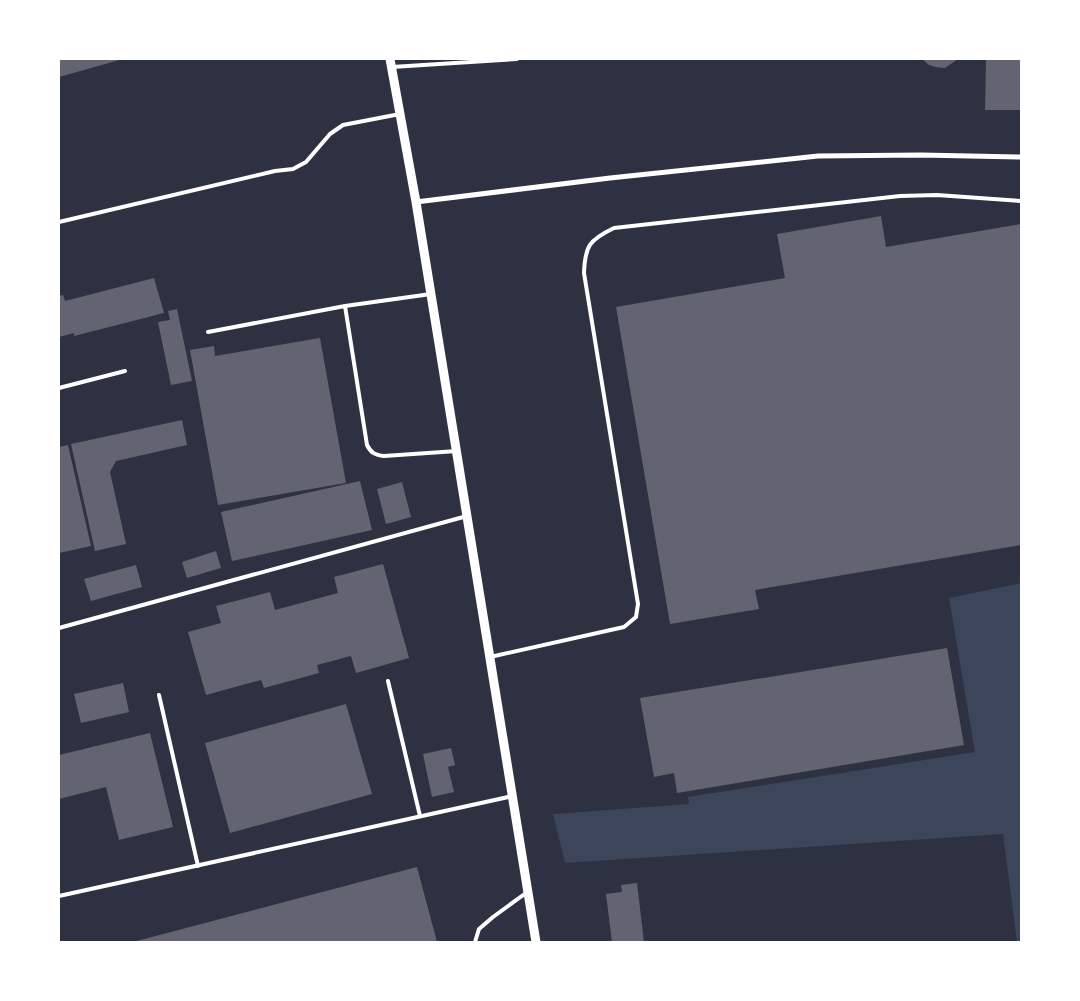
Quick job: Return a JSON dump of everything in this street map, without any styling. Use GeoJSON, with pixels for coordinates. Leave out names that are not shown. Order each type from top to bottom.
{"type":"FeatureCollection","features":[{"type":"Feature","properties":{"kind":"street"},"geometry":{"type":"LineString","coordinates":[[391,63],[416,202],[536,942]]}},
{"type":"Feature","properties":{"kind":"street"},"geometry":{"type":"LineString","coordinates":[[416,202],[620,177],[818,156],[921,155],[1021,157]]}},
{"type":"Feature","properties":{"kind":"lane"},"geometry":{"type":"LineString","coordinates":[[391,63],[517,59]]}},
{"type":"Feature","properties":{"kind":"lane"},"geometry":{"type":"LineString","coordinates":[[59,222],[275,171],[293,169],[306,162],[330,134],[343,125],[400,114]]}},
{"type":"Feature","properties":{"kind":"lane"},"geometry":{"type":"LineString","coordinates":[[490,658],[624,627],[636,617],[638,604],[584,273],[585,254],[596,236],[614,228],[900,196],[937,195],[1021,201]]}},
{"type":"Feature","properties":{"kind":"lane"},"geometry":{"type":"LineString","coordinates":[[208,332],[345,306],[431,294]]}},
{"type":"Feature","properties":{"kind":"lane"},"geometry":{"type":"LineString","coordinates":[[345,306],[367,445],[370,452],[384,456],[457,451]]}},
{"type":"Feature","properties":{"kind":"lane"},"geometry":{"type":"LineString","coordinates":[[59,388],[125,371]]}},
{"type":"Feature","properties":{"kind":"lane"},"geometry":{"type":"LineString","coordinates":[[59,628],[467,516]]}},
{"type":"Feature","properties":{"kind":"lane"},"geometry":{"type":"LineString","coordinates":[[388,681],[420,816]]}},
{"type":"Feature","properties":{"kind":"lane"},"geometry":{"type":"LineString","coordinates":[[159,695],[198,866]]}},
{"type":"Feature","properties":{"kind":"lane"},"geometry":{"type":"LineString","coordinates":[[59,896],[513,796]]}},
{"type":"Feature","properties":{"kind":"lane"},"geometry":{"type":"LineString","coordinates":[[476,942],[480,930],[492,917],[528,891]]}},
{"type":"Feature","properties":{"kind":"shaded area"},"geometry":{"type":"Polygon","coordinates":[[[1021,583],[1021,942],[1017,942],[1003,834],[565,863],[553,814],[689,804],[688,797],[975,752],[949,598],[1021,583]]]}},
{"type":"Feature","properties":{"kind":"building"},"geometry":{"type":"Polygon","coordinates":[[[59,59],[123,59],[59,77],[59,59]]]}},
{"type":"Feature","properties":{"kind":"building"},"geometry":{"type":"Polygon","coordinates":[[[922,59],[958,59],[945,68],[929,65],[922,59]]]}},
{"type":"Feature","properties":{"kind":"building"},"geometry":{"type":"Polygon","coordinates":[[[986,59],[1021,59],[1021,110],[985,110],[986,59]]]}},
{"type":"Feature","properties":{"kind":"building"},"geometry":{"type":"Polygon","coordinates":[[[881,216],[886,247],[1021,224],[1021,545],[755,590],[759,609],[670,624],[616,307],[785,278],[777,234],[881,216]]]}},
{"type":"Feature","properties":{"kind":"building"},"geometry":{"type":"Polygon","coordinates":[[[154,278],[164,313],[74,336],[74,333],[59,337],[59,296],[63,295],[65,301],[154,278]]]}},
{"type":"Feature","properties":{"kind":"building"},"geometry":{"type":"Polygon","coordinates":[[[177,309],[192,381],[171,385],[158,322],[170,320],[168,311],[177,309]]]}},
{"type":"Feature","properties":{"kind":"building"},"geometry":{"type":"Polygon","coordinates":[[[320,338],[346,483],[218,505],[190,350],[214,346],[215,356],[320,338]]]}},
{"type":"Feature","properties":{"kind":"building"},"geometry":{"type":"Polygon","coordinates":[[[182,420],[187,445],[116,461],[110,472],[126,544],[95,551],[71,444],[182,420]]]}},
{"type":"Feature","properties":{"kind":"building"},"geometry":{"type":"Polygon","coordinates":[[[68,445],[91,546],[59,553],[59,447],[68,445]]]}},
{"type":"Feature","properties":{"kind":"building"},"geometry":{"type":"Polygon","coordinates":[[[360,481],[372,530],[232,561],[221,512],[360,481]]]}},
{"type":"Feature","properties":{"kind":"building"},"geometry":{"type":"Polygon","coordinates":[[[402,482],[411,517],[386,524],[377,489],[402,482]]]}},
{"type":"Feature","properties":{"kind":"building"},"geometry":{"type":"Polygon","coordinates":[[[216,551],[221,568],[187,578],[182,562],[216,551]]]}},
{"type":"Feature","properties":{"kind":"building"},"geometry":{"type":"Polygon","coordinates":[[[383,564],[409,658],[356,673],[351,656],[317,665],[319,673],[264,688],[261,680],[206,695],[188,632],[221,623],[216,606],[270,592],[275,610],[338,593],[334,577],[383,564]]]}},
{"type":"Feature","properties":{"kind":"building"},"geometry":{"type":"Polygon","coordinates":[[[136,565],[142,587],[91,601],[84,579],[136,565]]]}},
{"type":"Feature","properties":{"kind":"building"},"geometry":{"type":"Polygon","coordinates":[[[947,648],[964,745],[677,793],[674,773],[654,777],[640,698],[947,648]]]}},
{"type":"Feature","properties":{"kind":"building"},"geometry":{"type":"Polygon","coordinates":[[[123,683],[129,712],[81,723],[74,694],[123,683]]]}},
{"type":"Feature","properties":{"kind":"building"},"geometry":{"type":"Polygon","coordinates":[[[346,704],[372,794],[230,833],[205,743],[346,704]]]}},
{"type":"Feature","properties":{"kind":"building"},"geometry":{"type":"Polygon","coordinates":[[[150,733],[173,827],[119,840],[106,787],[59,799],[59,755],[150,733]]]}},
{"type":"Feature","properties":{"kind":"building"},"geometry":{"type":"Polygon","coordinates":[[[451,748],[455,765],[448,767],[454,792],[432,797],[423,754],[451,748]]]}},
{"type":"Feature","properties":{"kind":"building"},"geometry":{"type":"Polygon","coordinates":[[[417,867],[437,942],[133,942],[417,867]]]}},
{"type":"Feature","properties":{"kind":"building"},"geometry":{"type":"Polygon","coordinates":[[[637,883],[644,942],[612,942],[606,894],[622,892],[621,885],[637,883]]]}}]}
